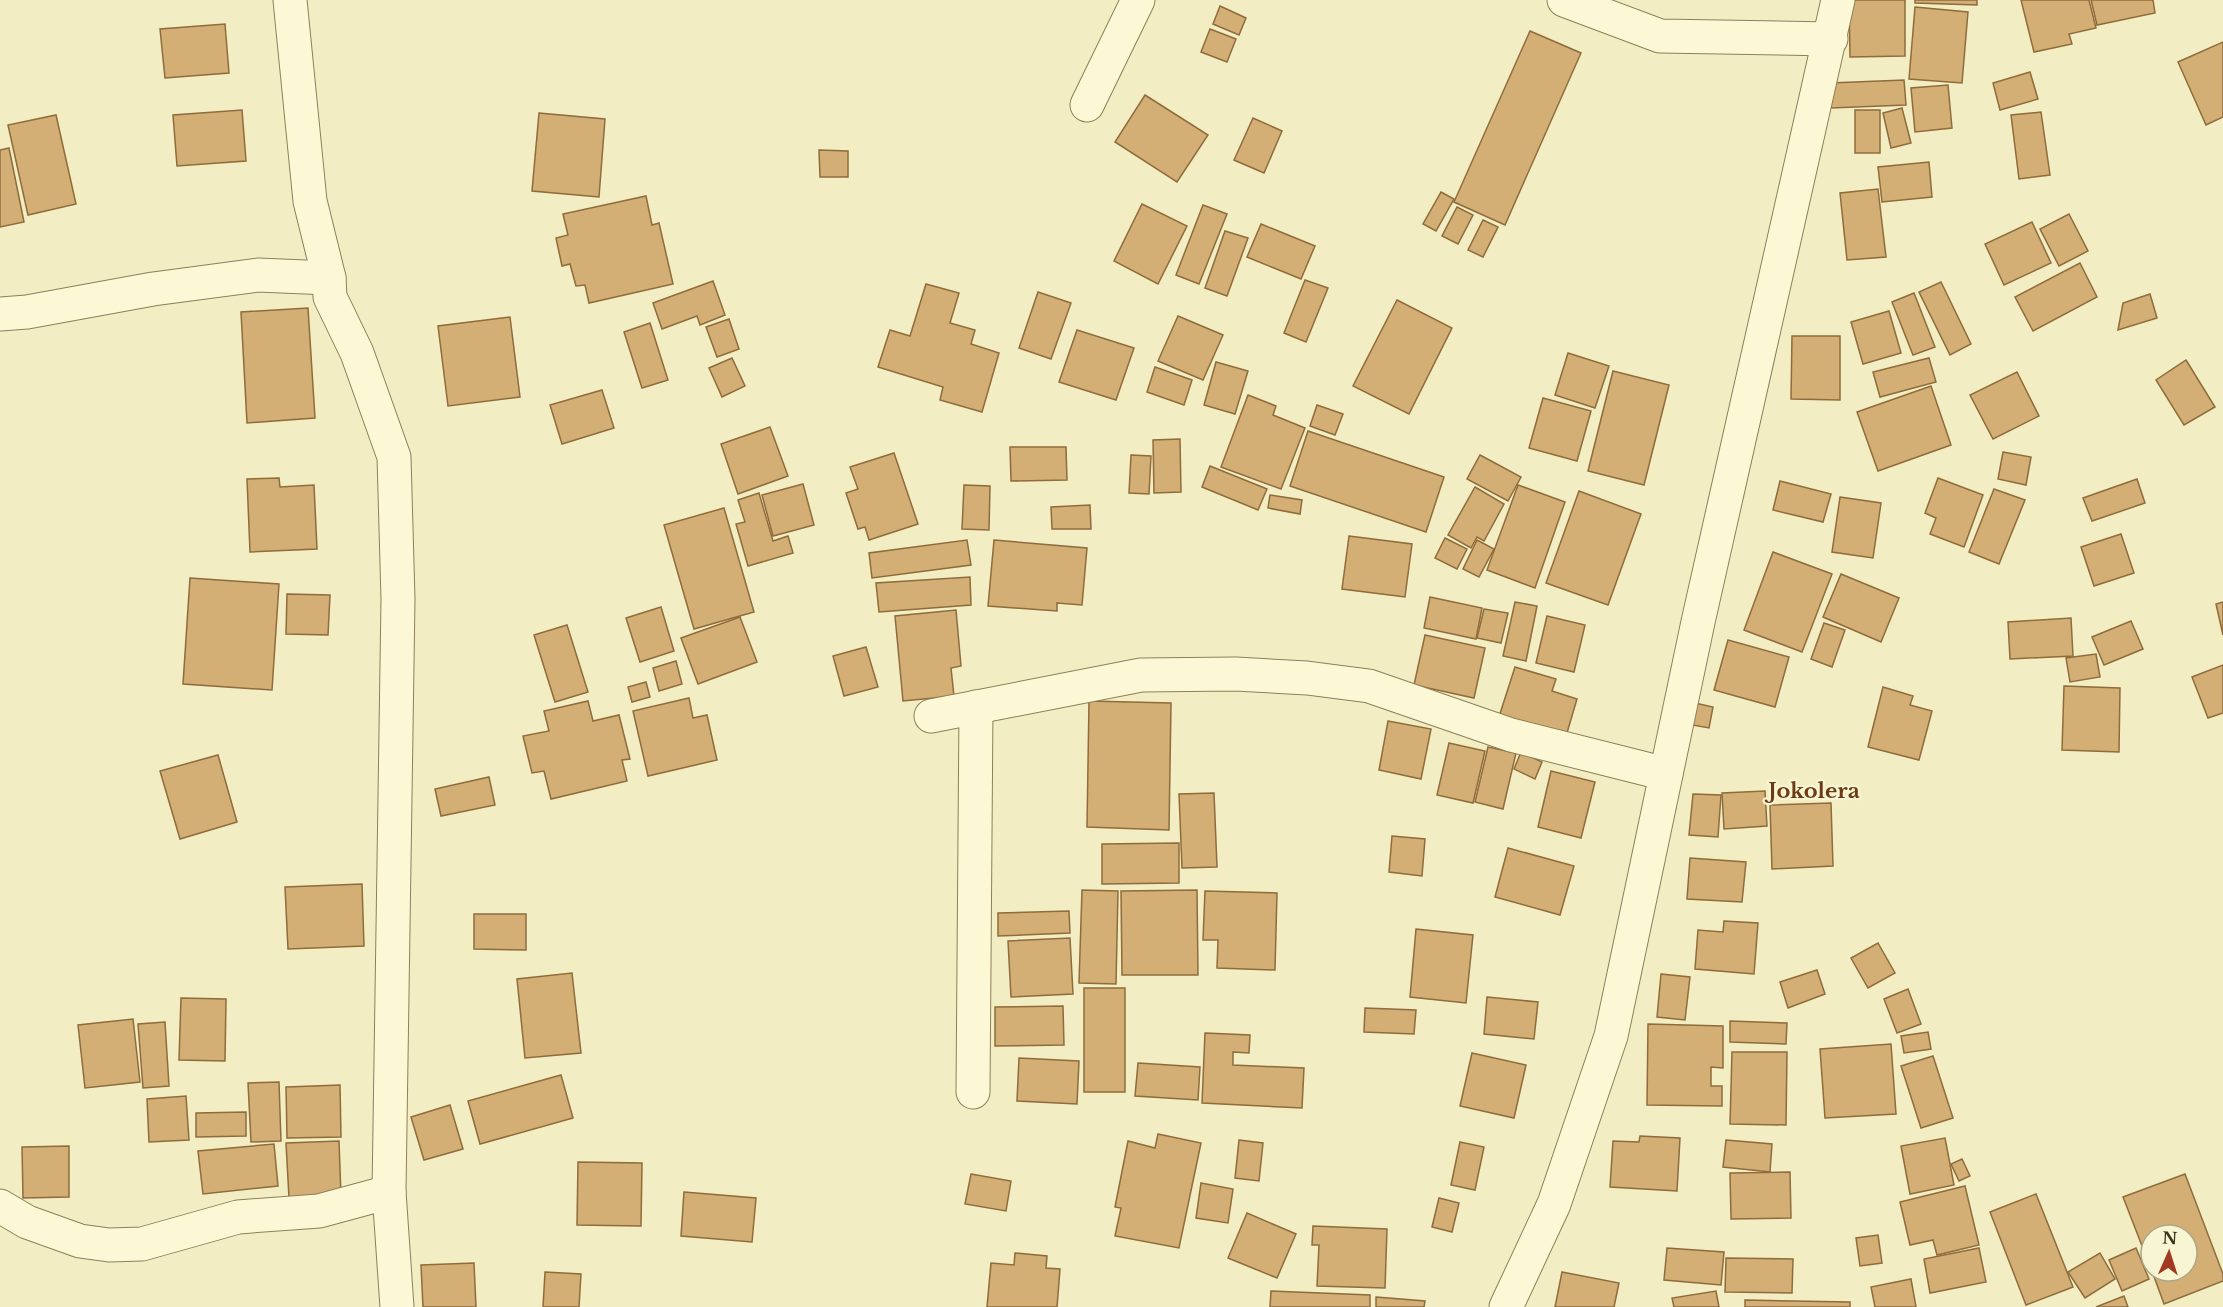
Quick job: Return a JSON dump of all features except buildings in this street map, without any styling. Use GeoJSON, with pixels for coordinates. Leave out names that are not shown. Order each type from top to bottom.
{"type":"FeatureCollection","features":[{"type":"Feature","properties":{"kind":"street"},"geometry":{"type":"LineString","coordinates":[[290,0],[310,201],[329,278],[330,297],[357,353],[394,457],[398,611],[389,1192],[397,1307]]}},
{"type":"Feature","properties":{"kind":"street"},"geometry":{"type":"LineString","coordinates":[[1087,105],[1138,0]]}},
{"type":"Feature","properties":{"kind":"street"},"geometry":{"type":"LineString","coordinates":[[1564,0],[1660,36],[1831,39]]}},
{"type":"Feature","properties":{"kind":"street"},"geometry":{"type":"LineString","coordinates":[[1506,1307],[1554,1204],[1611,1036],[1698,622],[1839,0]]}},
{"type":"Feature","properties":{"kind":"street"},"geometry":{"type":"LineString","coordinates":[[0,314],[27,312],[153,289],[258,275],[329,278]]}},
{"type":"Feature","properties":{"kind":"street"},"geometry":{"type":"LineString","coordinates":[[931,716],[1141,675],[1236,674],[1306,678],[1369,686],[1511,735],[1666,774]]}},
{"type":"Feature","properties":{"kind":"street"},"geometry":{"type":"LineString","coordinates":[[974,1092],[976,707]]}},
{"type":"Feature","properties":{"kind":"street"},"geometry":{"type":"LineString","coordinates":[[0,1206],[27,1222],[80,1241],[109,1245],[142,1244],[238,1217],[319,1211],[389,1192]]}},
{"type":"Feature","properties":{"kind":"district","name":"Jokolera"},"geometry":{"type":"Point","coordinates":[1814,791]}}]}
